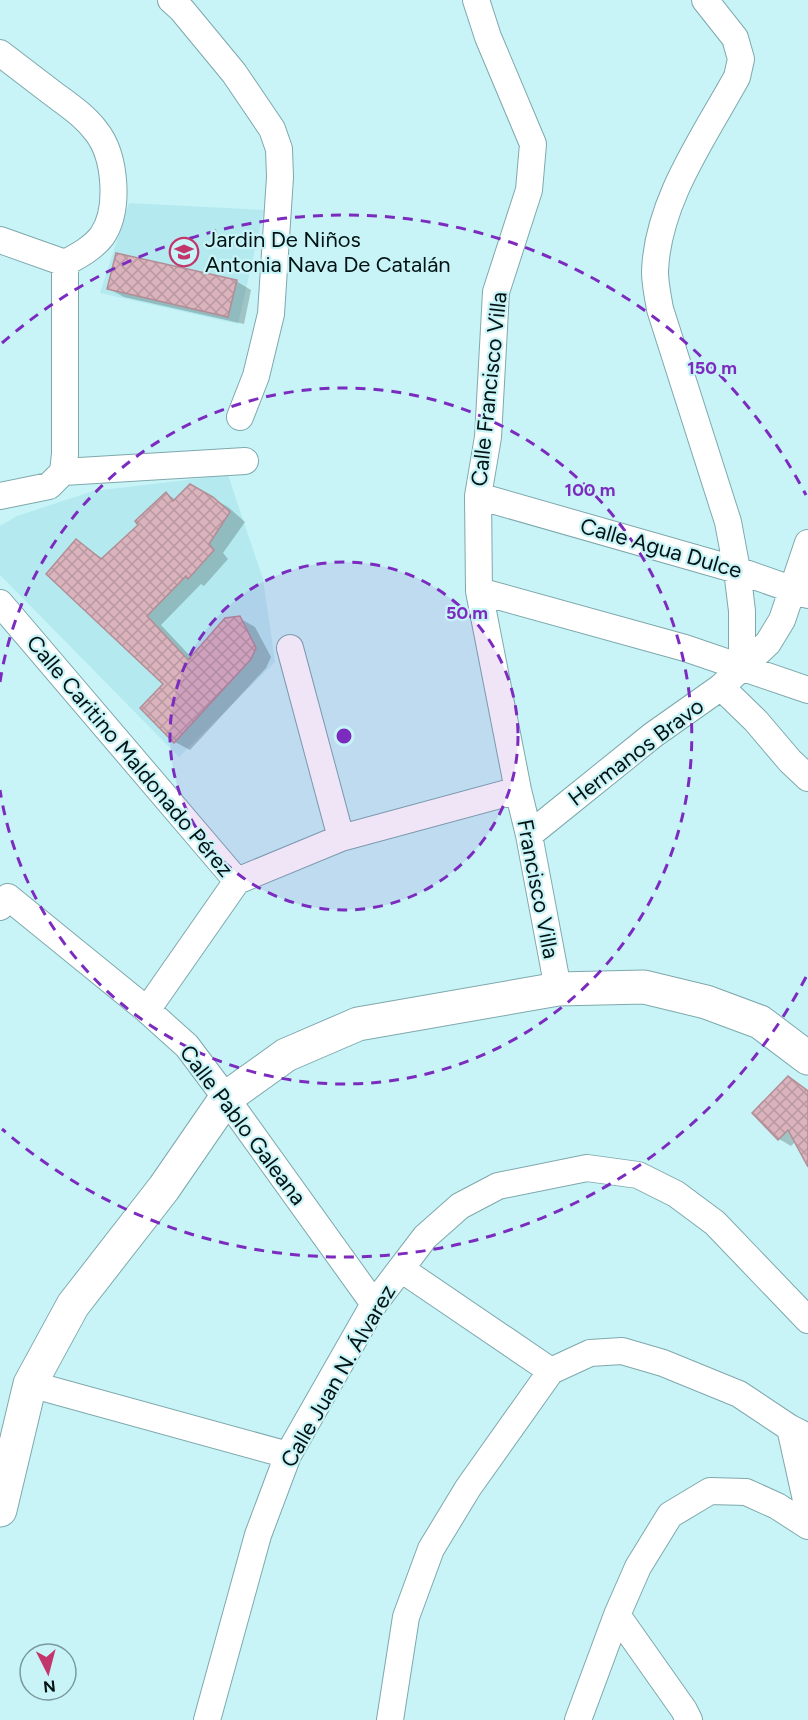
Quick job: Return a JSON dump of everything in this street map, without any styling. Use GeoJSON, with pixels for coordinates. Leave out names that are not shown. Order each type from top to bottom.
{"type":"FeatureCollection","features":[{"type":"Feature","properties":{"kind":"street"},"geometry":{"type":"LineString","coordinates":[[171,0],[234,73],[272,129],[279,149],[280,177],[271,314],[256,376],[240,417]]}},
{"type":"Feature","properties":{"kind":"street","name":"Calle Francisco Villa"},"geometry":{"type":"LineString","coordinates":[[476,0],[488,37],[533,144],[529,190],[496,292],[488,437],[478,496],[479,591],[518,790]]}},
{"type":"Feature","properties":{"kind":"street"},"geometry":{"type":"LineString","coordinates":[[705,0],[735,38],[741,59],[737,77],[680,180],[668,209],[659,242],[655,273],[660,309],[728,522],[742,610],[742,668]]}},
{"type":"Feature","properties":{"kind":"street"},"geometry":{"type":"LineString","coordinates":[[0,53],[78,112],[98,132],[110,160],[114,199],[111,217],[101,237],[88,249],[65,263]]}},
{"type":"Feature","properties":{"kind":"street"},"geometry":{"type":"LineString","coordinates":[[0,240],[65,263]]}},
{"type":"Feature","properties":{"kind":"street"},"geometry":{"type":"LineString","coordinates":[[0,496],[49,486],[63,472],[65,454],[65,263]]}},
{"type":"Feature","properties":{"kind":"street"},"geometry":{"type":"LineString","coordinates":[[63,472],[245,461]]}},
{"type":"Feature","properties":{"kind":"street","name":"Calle Agua Dulce"},"geometry":{"type":"LineString","coordinates":[[478,496],[737,570],[800,593]]}},
{"type":"Feature","properties":{"kind":"street","name":"Hermanos Bravo"},"geometry":{"type":"LineString","coordinates":[[529,834],[653,735],[721,687],[768,643],[800,593],[808,543]]}},
{"type":"Feature","properties":{"kind":"street"},"geometry":{"type":"LineString","coordinates":[[479,591],[685,648],[808,690]]}},
{"type":"Feature","properties":{"kind":"street","name":"Calle Caritino Maldonado Pérez"},"geometry":{"type":"LineString","coordinates":[[0,603],[237,881]]}},
{"type":"Feature","properties":{"kind":"street"},"geometry":{"type":"LineString","coordinates":[[290,648],[340,838]]}},
{"type":"Feature","properties":{"kind":"street"},"geometry":{"type":"LineString","coordinates":[[721,687],[756,721],[790,761],[808,778]]}},
{"type":"Feature","properties":{"kind":"street"},"geometry":{"type":"LineString","coordinates":[[147,1010],[237,881],[340,838],[518,790]]}},
{"type":"Feature","properties":{"kind":"street","name":"Francisco Villa"},"geometry":{"type":"LineString","coordinates":[[518,790],[529,834],[558,989]]}},
{"type":"Feature","properties":{"kind":"street","name":"Calle Pablo Galeana"},"geometry":{"type":"LineString","coordinates":[[4,902],[147,1010],[187,1046],[374,1304]]}},
{"type":"Feature","properties":{"kind":"street"},"geometry":{"type":"LineString","coordinates":[[0,1510],[30,1384],[73,1305],[164,1188],[226,1098],[286,1055],[358,1024],[558,989],[644,987],[706,1002],[760,1022],[808,1058]]}},
{"type":"Feature","properties":{"kind":"street","name":"Calle Juan N. Álvarez"},"geometry":{"type":"LineString","coordinates":[[207,1720],[258,1535],[288,1455],[374,1304],[425,1237],[460,1206],[498,1186],[587,1168],[638,1175],[676,1194],[715,1223],[808,1320]]}},
{"type":"Feature","properties":{"kind":"street"},"geometry":{"type":"LineString","coordinates":[[401,1269],[552,1371]]}},
{"type":"Feature","properties":{"kind":"street"},"geometry":{"type":"LineString","coordinates":[[390,1720],[406,1617],[431,1549],[468,1488],[552,1371],[590,1353],[622,1351],[663,1363],[739,1394],[799,1432],[808,1509]]}},
{"type":"Feature","properties":{"kind":"street"},"geometry":{"type":"LineString","coordinates":[[30,1384],[288,1455]]}},
{"type":"Feature","properties":{"kind":"street"},"geometry":{"type":"LineString","coordinates":[[578,1720],[617,1615],[638,1567],[670,1515],[710,1491],[746,1492],[777,1506],[808,1526]]}},
{"type":"Feature","properties":{"kind":"street"},"geometry":{"type":"LineString","coordinates":[[617,1615],[689,1720]]}},
{"type":"Feature","properties":{"kind":"shaded area","name":"Jardin De Niños Antonia Nava De Catalán"},"geometry":{"type":"Polygon","coordinates":[[[129,203],[264,210],[238,324],[100,293],[129,203]]]}},
{"type":"Feature","properties":{"kind":"shaded area"},"geometry":{"type":"Polygon","coordinates":[[[228,475],[263,579],[275,662],[179,757],[0,575],[0,526],[17,516],[93,491],[228,475]]]}},
{"type":"Feature","properties":{"kind":"building"},"geometry":{"type":"Polygon","coordinates":[[[116,253],[237,280],[228,317],[107,289],[116,253]]]}},
{"type":"Feature","properties":{"kind":"building"},"geometry":{"type":"Polygon","coordinates":[[[190,484],[213,497],[230,512],[209,544],[214,550],[188,579],[186,576],[147,616],[188,660],[225,618],[240,616],[256,648],[251,659],[174,743],[140,708],[163,684],[46,574],[76,539],[101,559],[138,525],[135,521],[166,492],[173,501],[190,484]]]}},
{"type":"Feature","properties":{"kind":"building"},"geometry":{"type":"Polygon","coordinates":[[[788,1076],[808,1091],[808,1167],[788,1130],[778,1140],[752,1113],[788,1076]]]}},
{"type":"Feature","properties":{"kind":"place","name":"Jardin De Niños Antonia Nava De Catalán"},"geometry":{"type":"Point","coordinates":[184,252]}}]}
